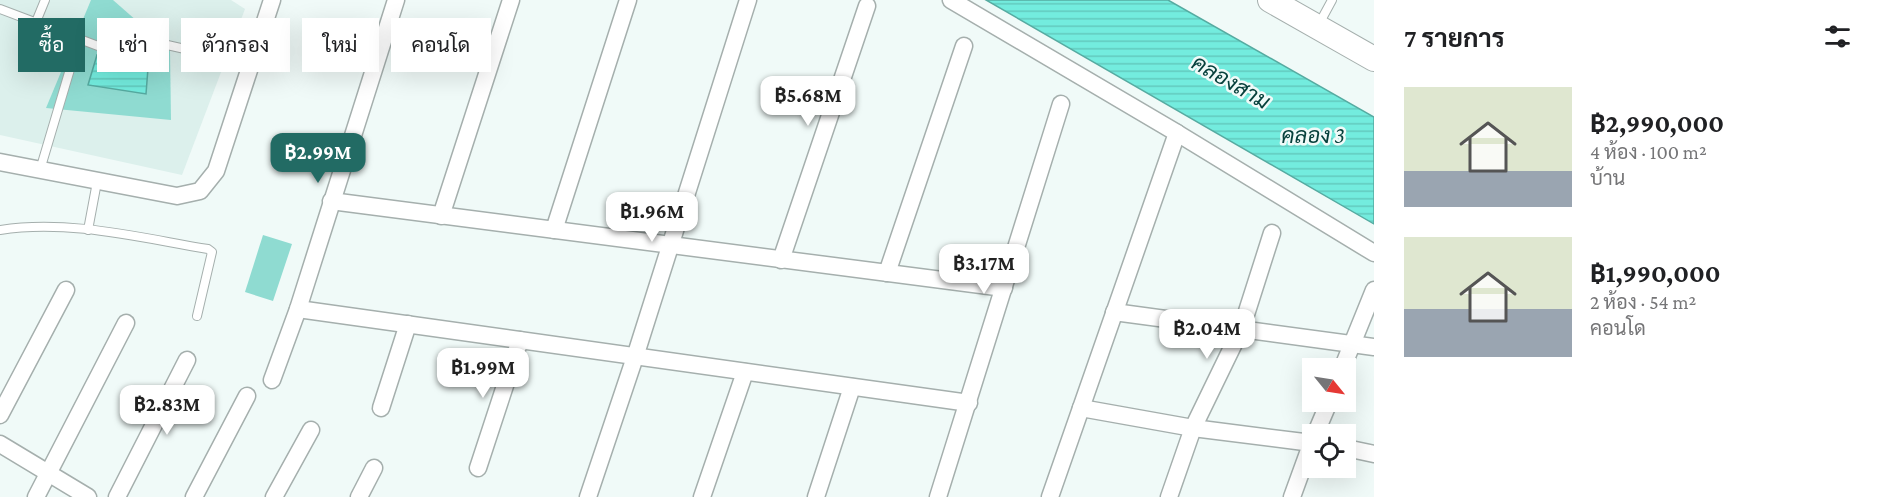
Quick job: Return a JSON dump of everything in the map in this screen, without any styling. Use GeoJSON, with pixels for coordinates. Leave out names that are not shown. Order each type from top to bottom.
{"type":"FeatureCollection","features":[{"type":"Feature","properties":{"kind":"main road"},"geometry":{"type":"LineString","coordinates":[[1270,0],[1374,59]]}},
{"type":"Feature","properties":{"kind":"street"},"geometry":{"type":"LineString","coordinates":[[266,18],[272,0]]}},
{"type":"Feature","properties":{"kind":"street"},"geometry":{"type":"LineString","coordinates":[[272,380],[298,309],[396,0]]}},
{"type":"Feature","properties":{"kind":"street"},"geometry":{"type":"LineString","coordinates":[[441,216],[511,0]]}},
{"type":"Feature","properties":{"kind":"street"},"geometry":{"type":"LineString","coordinates":[[554,230],[628,0]]}},
{"type":"Feature","properties":{"kind":"street"},"geometry":{"type":"LineString","coordinates":[[588,497],[635,357],[748,0]]}},
{"type":"Feature","properties":{"kind":"street"},"geometry":{"type":"LineString","coordinates":[[951,0],[1177,133],[1374,253]]}},
{"type":"Feature","properties":{"kind":"street"},"geometry":{"type":"LineString","coordinates":[[781,260],[867,6]]}},
{"type":"Feature","properties":{"kind":"street"},"geometry":{"type":"LineString","coordinates":[[887,273],[964,46]]}},
{"type":"Feature","properties":{"kind":"street"},"geometry":{"type":"LineString","coordinates":[[0,162],[177,196],[200,191],[216,171],[248,72]]}},
{"type":"Feature","properties":{"kind":"street"},"geometry":{"type":"LineString","coordinates":[[938,497],[1061,104]]}},
{"type":"Feature","properties":{"kind":"street"},"geometry":{"type":"LineString","coordinates":[[1050,497],[1177,133]]}},
{"type":"Feature","properties":{"kind":"street"},"geometry":{"type":"LineString","coordinates":[[331,201],[1004,288]]}},
{"type":"Feature","properties":{"kind":"street"},"geometry":{"type":"LineString","coordinates":[[1169,497],[1193,428],[1242,327],[1272,233]]}},
{"type":"Feature","properties":{"kind":"street"},"geometry":{"type":"LineString","coordinates":[[0,414],[66,290]]}},
{"type":"Feature","properties":{"kind":"street"},"geometry":{"type":"LineString","coordinates":[[1346,358],[1374,290]]}},
{"type":"Feature","properties":{"kind":"street"},"geometry":{"type":"LineString","coordinates":[[298,309],[969,403]]}},
{"type":"Feature","properties":{"kind":"street"},"geometry":{"type":"LineString","coordinates":[[1114,312],[1242,327],[1374,347]]}},
{"type":"Feature","properties":{"kind":"street"},"geometry":{"type":"LineString","coordinates":[[36,497],[126,323]]}},
{"type":"Feature","properties":{"kind":"street"},"geometry":{"type":"LineString","coordinates":[[381,408],[408,324]]}},
{"type":"Feature","properties":{"kind":"street"},"geometry":{"type":"LineString","coordinates":[[478,468],[520,340]]}},
{"type":"Feature","properties":{"kind":"street"},"geometry":{"type":"LineString","coordinates":[[117,497],[187,360]]}},
{"type":"Feature","properties":{"kind":"street"},"geometry":{"type":"LineString","coordinates":[[702,497],[745,372]]}},
{"type":"Feature","properties":{"kind":"street"},"geometry":{"type":"LineString","coordinates":[[816,497],[852,387]]}},
{"type":"Feature","properties":{"kind":"street"},"geometry":{"type":"LineString","coordinates":[[194,497],[248,396]]}},
{"type":"Feature","properties":{"kind":"street"},"geometry":{"type":"LineString","coordinates":[[1081,408],[1193,428],[1302,441]]}},
{"type":"Feature","properties":{"kind":"street"},"geometry":{"type":"LineString","coordinates":[[274,497],[311,430]]}},
{"type":"Feature","properties":{"kind":"street"},"geometry":{"type":"LineString","coordinates":[[0,444],[88,497]]}},
{"type":"Feature","properties":{"kind":"street"},"geometry":{"type":"LineString","coordinates":[[1356,450],[1374,454]]}},
{"type":"Feature","properties":{"kind":"street"},"geometry":{"type":"LineString","coordinates":[[359,497],[374,468]]}},
{"type":"Feature","properties":{"kind":"street"},"geometry":{"type":"LineString","coordinates":[[1292,497],[1302,470]]}},
{"type":"Feature","properties":{"kind":"lane"},"geometry":{"type":"LineString","coordinates":[[38,18],[45,0]]}},
{"type":"Feature","properties":{"kind":"lane"},"geometry":{"type":"LineString","coordinates":[[1317,27],[1332,0]]}},
{"type":"Feature","properties":{"kind":"lane"},"geometry":{"type":"LineString","coordinates":[[0,9],[25,18]]}},
{"type":"Feature","properties":{"kind":"lane"},"geometry":{"type":"LineString","coordinates":[[85,41],[98,46],[132,37],[181,48]]}},
{"type":"Feature","properties":{"kind":"lane"},"geometry":{"type":"LineString","coordinates":[[39,171],[70,72]]}},
{"type":"Feature","properties":{"kind":"lane"},"geometry":{"type":"LineString","coordinates":[[88,230],[97,182]]}},
{"type":"Feature","properties":{"kind":"lane"},"geometry":{"type":"LineString","coordinates":[[0,230],[18,227],[88,230],[208,249],[213,252],[197,316]]}},
{"type":"Feature","properties":{"kind":"shaded area"},"geometry":{"type":"Polygon","coordinates":[[[0,0],[231,0],[245,9],[242,18],[181,18],[181,72],[221,72],[182,175],[0,135],[0,0]]]}},
{"type":"Feature","properties":{"kind":"shaded area"},"geometry":{"type":"Polygon","coordinates":[[[91,0],[113,0],[134,18],[97,18],[97,72],[169,72],[170,50],[171,120],[46,108],[61,72],[85,72],[84,18],[91,0]]]}},
{"type":"Feature","properties":{"kind":"shaded area"},"geometry":{"type":"Polygon","coordinates":[[[263,235],[292,244],[273,301],[245,292],[263,235]]]}},
{"type":"Feature","properties":{"kind":"water","name":"คลอง 3"},"geometry":{"type":"Polygon","coordinates":[[[986,0],[1168,0],[1374,117],[1374,224],[986,0]]]}},
{"type":"Feature","properties":{"kind":"water"},"geometry":{"type":"Polygon","coordinates":[[[97,55],[97,72],[148,72],[146,94],[88,85],[97,55]]]}},
{"type":"Feature","properties":{"kind":"water label","name":"คลองสาม"},"geometry":{"type":"Point","coordinates":[1231,82]}}]}
